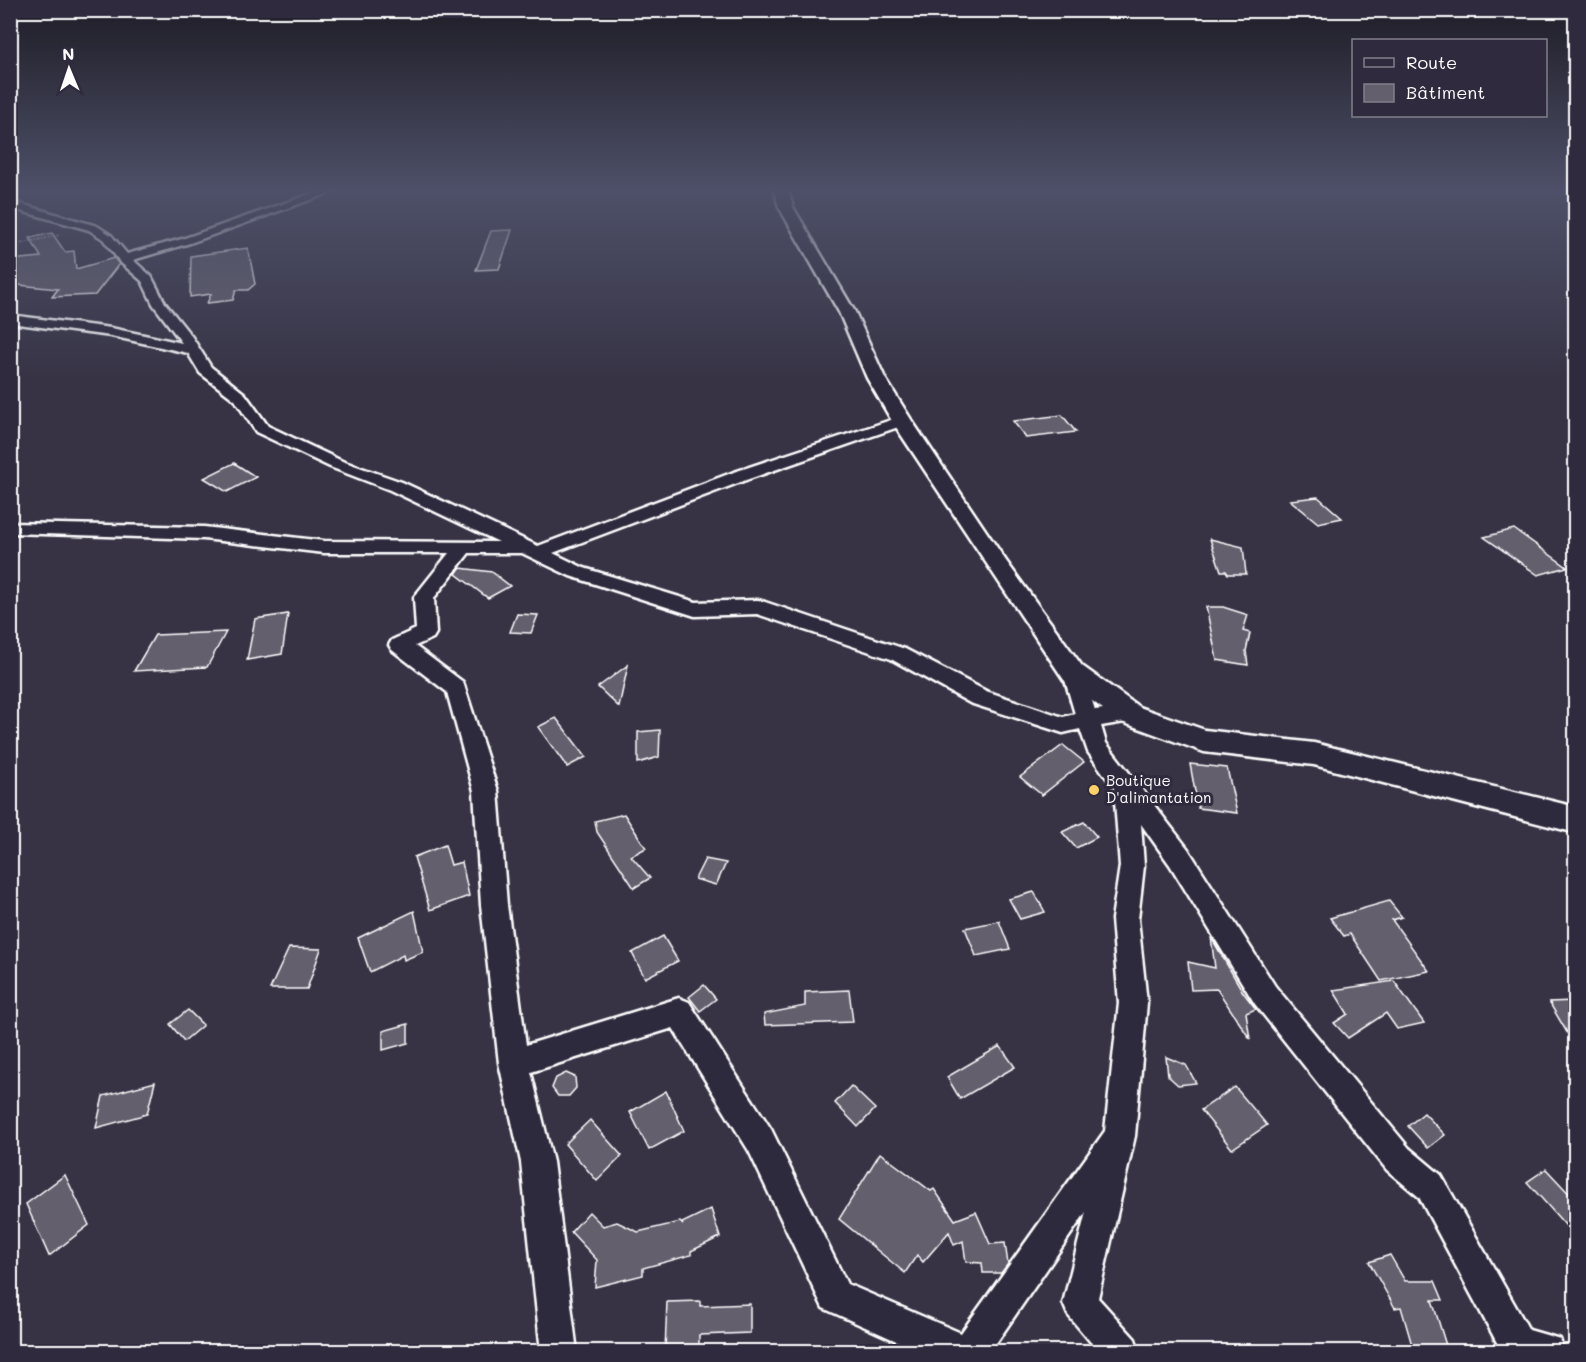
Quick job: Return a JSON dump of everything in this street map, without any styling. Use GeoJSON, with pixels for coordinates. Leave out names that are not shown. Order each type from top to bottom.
{"type":"FeatureCollection","features":[{"type":"Feature","properties":{"kind":"street"},"geometry":{"type":"LineString","coordinates":[[119,253],[147,279],[159,304],[205,370],[240,397],[262,429],[336,464],[396,486],[577,572],[696,609],[759,607],[898,654],[978,697],[1063,725],[1087,719],[1129,714]]}},
{"type":"Feature","properties":{"kind":"street"},"geometry":{"type":"LineString","coordinates":[[124,259],[146,253]]}},
{"type":"Feature","properties":{"kind":"street"},"geometry":{"type":"LineString","coordinates":[[812,253],[847,312],[876,378],[902,421],[998,566],[1073,673],[1096,746],[1179,857],[1264,995],[1398,1159],[1430,1186],[1530,1350]]}},
{"type":"Feature","properties":{"kind":"street"},"geometry":{"type":"LineString","coordinates":[[10,319],[111,332],[193,350]]}},
{"type":"Feature","properties":{"kind":"street"},"geometry":{"type":"LineString","coordinates":[[10,528],[204,533],[324,547],[464,547],[532,550],[902,421]]}},
{"type":"Feature","properties":{"kind":"street"},"geometry":{"type":"LineString","coordinates":[[464,547],[424,597],[426,633],[399,645],[456,688],[486,792],[494,905],[514,1063],[537,1162],[559,1352]]}},
{"type":"Feature","properties":{"kind":"street"},"geometry":{"type":"LineString","coordinates":[[1073,673],[1129,714],[1204,741],[1314,754],[1575,820]]}},
{"type":"Feature","properties":{"kind":"street"},"geometry":{"type":"LineString","coordinates":[[1122,1352],[1080,1303],[1120,1136],[1133,1003],[1125,919],[1132,866],[1126,786]]}},
{"type":"Feature","properties":{"kind":"street"},"geometry":{"type":"LineString","coordinates":[[514,1063],[679,1012],[760,1140],[835,1296],[963,1352]]}},
{"type":"Feature","properties":{"kind":"street"},"geometry":{"type":"LineString","coordinates":[[969,1352],[1120,1136]]}},
{"type":"Feature","properties":{"kind":"building"},"geometry":{"type":"Polygon","coordinates":[[[38,253],[74,253],[76,269],[114,258],[119,264],[95,295],[52,297],[58,289],[10,284],[10,260],[41,257],[38,253]]]}},
{"type":"Feature","properties":{"kind":"building"},"geometry":{"type":"Polygon","coordinates":[[[216,253],[249,253],[255,284],[248,290],[236,290],[233,300],[207,303],[211,294],[190,297],[191,256],[216,253]]]}},
{"type":"Feature","properties":{"kind":"building"},"geometry":{"type":"Polygon","coordinates":[[[483,253],[504,253],[499,269],[476,270],[483,253]]]}},
{"type":"Feature","properties":{"kind":"building"},"geometry":{"type":"Polygon","coordinates":[[[1062,415],[1076,432],[1026,438],[1013,421],[1062,415]]]}},
{"type":"Feature","properties":{"kind":"building"},"geometry":{"type":"Polygon","coordinates":[[[234,463],[256,477],[227,492],[204,478],[234,463]]]}},
{"type":"Feature","properties":{"kind":"building"},"geometry":{"type":"Polygon","coordinates":[[[1318,497],[1342,518],[1318,523],[1290,500],[1318,497]]]}},
{"type":"Feature","properties":{"kind":"building"},"geometry":{"type":"Polygon","coordinates":[[[1514,529],[1567,567],[1538,575],[1484,537],[1514,529]]]}},
{"type":"Feature","properties":{"kind":"building"},"geometry":{"type":"Polygon","coordinates":[[[1210,539],[1243,547],[1246,574],[1228,574],[1226,571],[1221,571],[1210,539]]]}},
{"type":"Feature","properties":{"kind":"building"},"geometry":{"type":"Polygon","coordinates":[[[460,568],[492,572],[510,586],[488,598],[456,574],[460,568]]]}},
{"type":"Feature","properties":{"kind":"building"},"geometry":{"type":"Polygon","coordinates":[[[1206,607],[1223,607],[1248,615],[1243,631],[1250,633],[1246,651],[1248,665],[1217,660],[1206,607]]]}},
{"type":"Feature","properties":{"kind":"building"},"geometry":{"type":"Polygon","coordinates":[[[288,614],[282,654],[247,660],[255,619],[288,614]]]}},
{"type":"Feature","properties":{"kind":"building"},"geometry":{"type":"Polygon","coordinates":[[[517,614],[538,615],[531,633],[510,632],[517,614]]]}},
{"type":"Feature","properties":{"kind":"building"},"geometry":{"type":"Polygon","coordinates":[[[226,632],[207,667],[134,671],[155,635],[226,632]]]}},
{"type":"Feature","properties":{"kind":"building"},"geometry":{"type":"Polygon","coordinates":[[[628,665],[619,707],[598,687],[628,665]]]}},
{"type":"Feature","properties":{"kind":"building"},"geometry":{"type":"Polygon","coordinates":[[[556,718],[586,757],[567,767],[538,727],[556,718]]]}},
{"type":"Feature","properties":{"kind":"building"},"geometry":{"type":"Polygon","coordinates":[[[660,730],[659,757],[638,763],[638,732],[660,730]]]}},
{"type":"Feature","properties":{"kind":"building"},"geometry":{"type":"Polygon","coordinates":[[[1063,745],[1084,762],[1042,795],[1020,777],[1063,745]]]}},
{"type":"Feature","properties":{"kind":"building"},"geometry":{"type":"Polygon","coordinates":[[[1190,764],[1227,768],[1237,813],[1198,808],[1190,764]]]}},
{"type":"Feature","properties":{"kind":"building"},"geometry":{"type":"Polygon","coordinates":[[[624,814],[646,848],[631,856],[650,878],[634,888],[597,832],[595,821],[624,814]]]}},
{"type":"Feature","properties":{"kind":"building"},"geometry":{"type":"Polygon","coordinates":[[[1084,822],[1097,837],[1076,848],[1062,832],[1084,822]]]}},
{"type":"Feature","properties":{"kind":"building"},"geometry":{"type":"Polygon","coordinates":[[[445,845],[451,865],[462,862],[469,896],[430,910],[414,857],[445,845]]]}},
{"type":"Feature","properties":{"kind":"building"},"geometry":{"type":"Polygon","coordinates":[[[705,859],[726,863],[716,885],[695,879],[705,859]]]}},
{"type":"Feature","properties":{"kind":"building"},"geometry":{"type":"Polygon","coordinates":[[[1034,892],[1045,912],[1020,919],[1009,899],[1034,892]]]}},
{"type":"Feature","properties":{"kind":"building"},"geometry":{"type":"Polygon","coordinates":[[[1389,901],[1402,917],[1392,920],[1429,971],[1381,981],[1350,934],[1344,936],[1330,918],[1389,901]]]}},
{"type":"Feature","properties":{"kind":"building"},"geometry":{"type":"Polygon","coordinates":[[[414,911],[423,952],[404,960],[403,955],[370,972],[358,938],[414,911]]]}},
{"type":"Feature","properties":{"kind":"building"},"geometry":{"type":"Polygon","coordinates":[[[999,921],[1010,949],[976,956],[965,928],[999,921]]]}},
{"type":"Feature","properties":{"kind":"building"},"geometry":{"type":"Polygon","coordinates":[[[663,936],[678,961],[645,978],[632,953],[663,936]]]}},
{"type":"Feature","properties":{"kind":"building"},"geometry":{"type":"Polygon","coordinates":[[[1211,937],[1243,992],[1256,1009],[1246,1013],[1250,1039],[1217,989],[1191,990],[1188,962],[1215,968],[1211,937]]]}},
{"type":"Feature","properties":{"kind":"building"},"geometry":{"type":"Polygon","coordinates":[[[289,948],[321,949],[307,989],[270,989],[289,948]]]}},
{"type":"Feature","properties":{"kind":"building"},"geometry":{"type":"Polygon","coordinates":[[[1394,981],[1424,1023],[1397,1029],[1386,1013],[1348,1038],[1334,1023],[1348,1014],[1333,990],[1394,981]]]}},
{"type":"Feature","properties":{"kind":"building"},"geometry":{"type":"Polygon","coordinates":[[[704,985],[716,999],[700,1011],[689,997],[704,985]]]}},
{"type":"Feature","properties":{"kind":"building"},"geometry":{"type":"Polygon","coordinates":[[[849,990],[853,1022],[765,1025],[764,1014],[805,1006],[805,992],[849,990]]]}},
{"type":"Feature","properties":{"kind":"building"},"geometry":{"type":"Polygon","coordinates":[[[1575,1001],[1575,1046],[1549,1002],[1575,1001]]]}},
{"type":"Feature","properties":{"kind":"building"},"geometry":{"type":"Polygon","coordinates":[[[188,1010],[203,1025],[184,1041],[170,1024],[188,1010]]]}},
{"type":"Feature","properties":{"kind":"building"},"geometry":{"type":"Polygon","coordinates":[[[408,1024],[408,1043],[383,1050],[383,1031],[408,1024]]]}},
{"type":"Feature","properties":{"kind":"building"},"geometry":{"type":"Polygon","coordinates":[[[1000,1046],[1015,1067],[960,1099],[947,1077],[1000,1046]]]}},
{"type":"Feature","properties":{"kind":"building"},"geometry":{"type":"Polygon","coordinates":[[[1166,1057],[1186,1065],[1196,1083],[1178,1085],[1168,1076],[1166,1057]]]}},
{"type":"Feature","properties":{"kind":"building"},"geometry":{"type":"Polygon","coordinates":[[[566,1073],[575,1077],[576,1088],[569,1096],[558,1096],[552,1088],[556,1078],[566,1073]]]}},
{"type":"Feature","properties":{"kind":"building"},"geometry":{"type":"Polygon","coordinates":[[[155,1082],[147,1114],[96,1128],[103,1096],[155,1082]]]}},
{"type":"Feature","properties":{"kind":"building"},"geometry":{"type":"Polygon","coordinates":[[[851,1086],[875,1109],[858,1127],[835,1103],[851,1086]]]}},
{"type":"Feature","properties":{"kind":"building"},"geometry":{"type":"Polygon","coordinates":[[[1235,1087],[1267,1125],[1232,1149],[1201,1110],[1235,1087]]]}},
{"type":"Feature","properties":{"kind":"building"},"geometry":{"type":"Polygon","coordinates":[[[666,1091],[684,1131],[649,1150],[630,1112],[666,1091]]]}},
{"type":"Feature","properties":{"kind":"building"},"geometry":{"type":"Polygon","coordinates":[[[1424,1113],[1445,1135],[1428,1148],[1408,1126],[1424,1113]]]}},
{"type":"Feature","properties":{"kind":"building"},"geometry":{"type":"Polygon","coordinates":[[[590,1120],[622,1156],[597,1181],[565,1144],[590,1120]]]}},
{"type":"Feature","properties":{"kind":"building"},"geometry":{"type":"Polygon","coordinates":[[[880,1153],[931,1191],[934,1189],[955,1220],[976,1212],[990,1244],[1005,1243],[1008,1264],[1001,1273],[983,1273],[982,1263],[966,1262],[963,1241],[954,1245],[949,1232],[923,1262],[917,1255],[905,1273],[839,1219],[880,1153]]]}},
{"type":"Feature","properties":{"kind":"building"},"geometry":{"type":"Polygon","coordinates":[[[1546,1169],[1575,1200],[1575,1236],[1527,1182],[1546,1169]]]}},
{"type":"Feature","properties":{"kind":"building"},"geometry":{"type":"Polygon","coordinates":[[[65,1175],[89,1225],[49,1256],[26,1204],[65,1175]]]}},
{"type":"Feature","properties":{"kind":"building"},"geometry":{"type":"Polygon","coordinates":[[[711,1209],[720,1237],[691,1251],[691,1255],[643,1268],[643,1275],[595,1287],[597,1260],[571,1232],[589,1212],[603,1226],[617,1222],[638,1232],[680,1222],[683,1225],[682,1223],[711,1209]]]}},
{"type":"Feature","properties":{"kind":"building"},"geometry":{"type":"Polygon","coordinates":[[[1390,1255],[1405,1281],[1435,1281],[1443,1300],[1432,1300],[1448,1352],[1414,1352],[1401,1307],[1395,1308],[1369,1262],[1390,1255]]]}},
{"type":"Feature","properties":{"kind":"building"},"geometry":{"type":"Polygon","coordinates":[[[700,1301],[700,1306],[750,1304],[750,1333],[699,1335],[699,1348],[665,1350],[667,1302],[700,1301]]]}},
{"type":"Feature","properties":{"kind":"place","name":"Boutique D'alimantation"},"geometry":{"type":"Point","coordinates":[1094,790]}}]}
